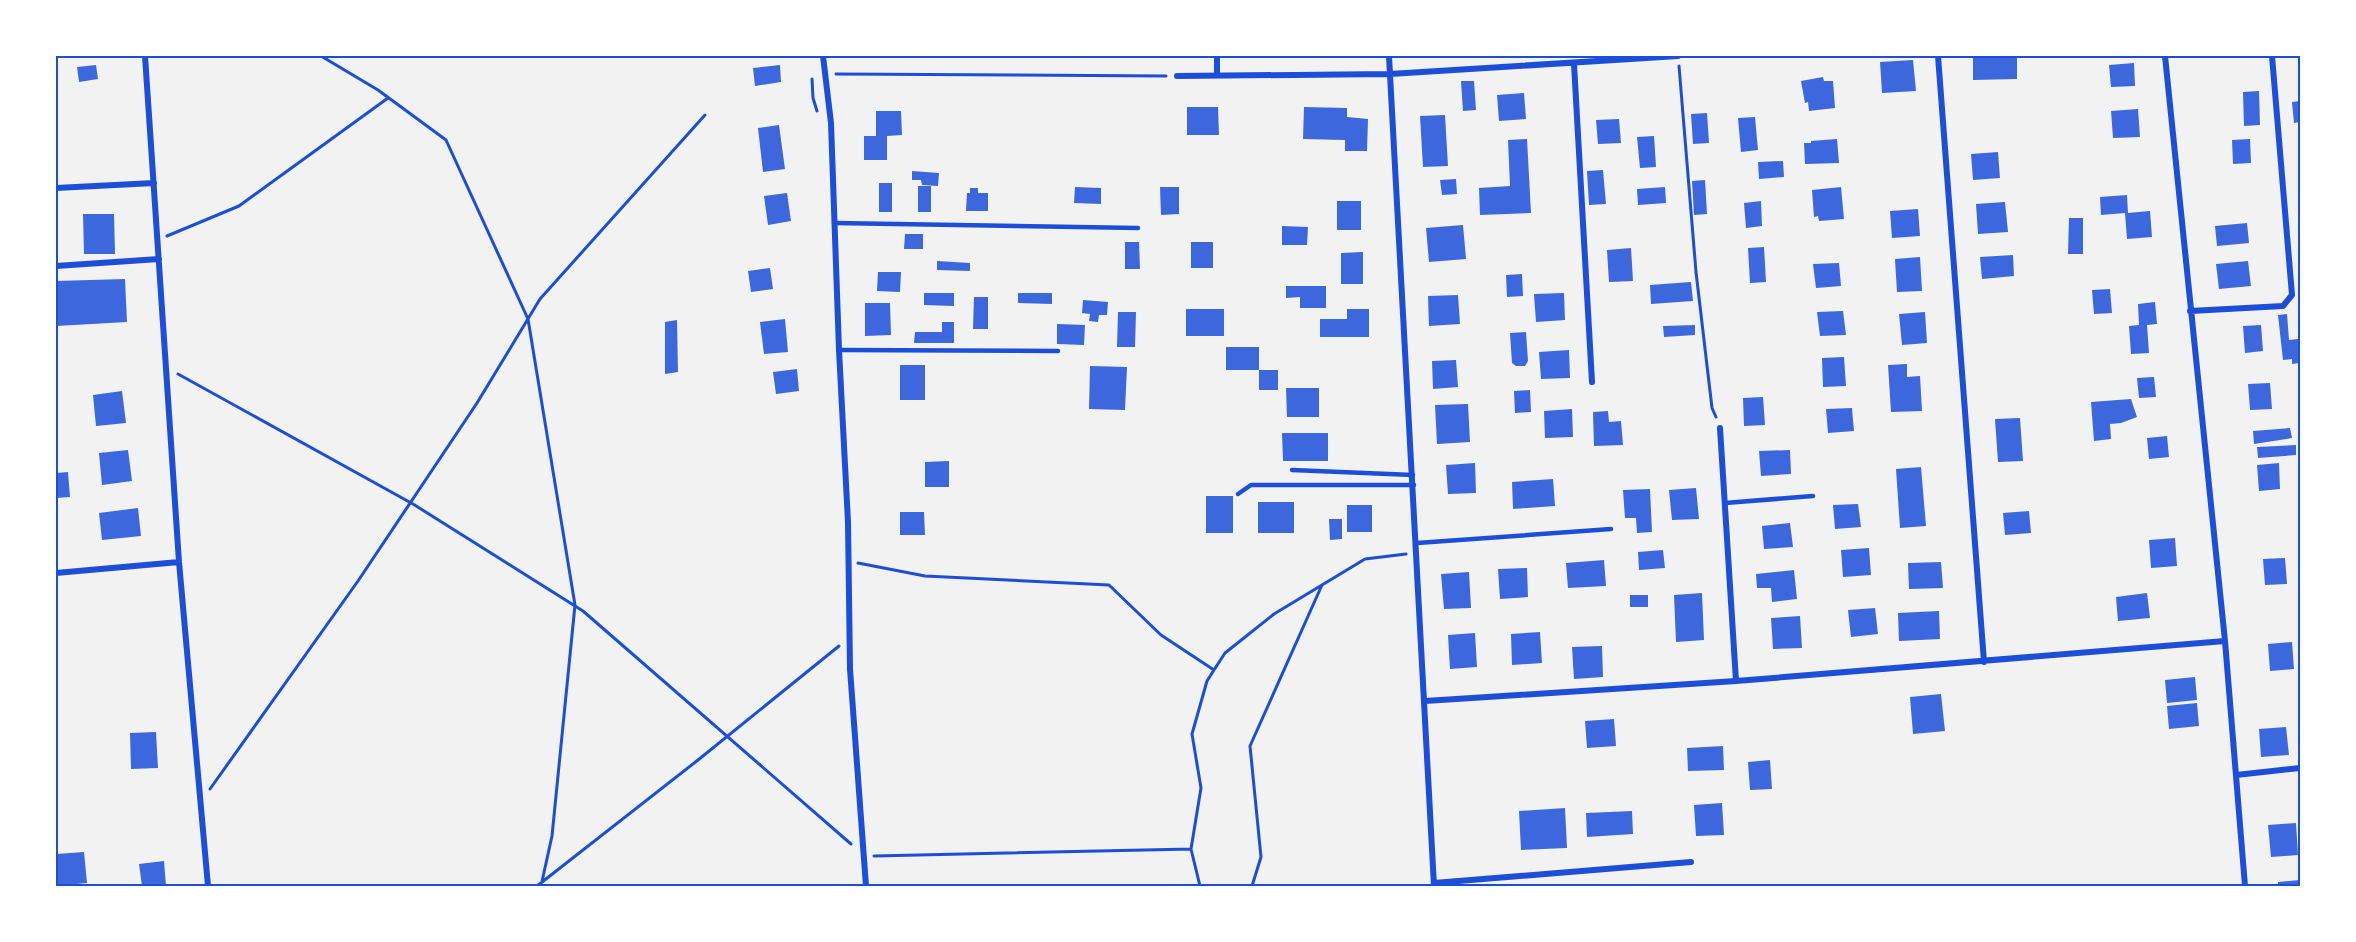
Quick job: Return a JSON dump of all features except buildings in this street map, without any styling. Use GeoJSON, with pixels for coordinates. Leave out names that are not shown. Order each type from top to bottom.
{"type":"FeatureCollection","features":[{"type":"Feature","properties":{"kind":"street"},"geometry":{"type":"LineString","coordinates":[[145,56],[179,562],[208,886]]}},
{"type":"Feature","properties":{"kind":"street"},"geometry":{"type":"LineString","coordinates":[[824,56],[831,123],[849,561],[849,637],[866,886]]}},
{"type":"Feature","properties":{"kind":"street"},"geometry":{"type":"LineString","coordinates":[[1217,56],[1217,75]]}},
{"type":"Feature","properties":{"kind":"street"},"geometry":{"type":"LineString","coordinates":[[1389,56],[1434,885],[1691,862]]}},
{"type":"Feature","properties":{"kind":"street"},"geometry":{"type":"LineString","coordinates":[[1177,76],[1390,74],[1574,64],[1593,59],[1678,56]]}},
{"type":"Feature","properties":{"kind":"street"},"geometry":{"type":"LineString","coordinates":[[1938,56],[1984,662]]}},
{"type":"Feature","properties":{"kind":"street"},"geometry":{"type":"LineString","coordinates":[[2165,56],[2225,641],[2245,886]]}},
{"type":"Feature","properties":{"kind":"street"},"geometry":{"type":"LineString","coordinates":[[2190,311],[2283,306],[2292,295],[2272,56]]}},
{"type":"Feature","properties":{"kind":"street"},"geometry":{"type":"LineString","coordinates":[[1574,64],[1592,382]]}},
{"type":"Feature","properties":{"kind":"street"},"geometry":{"type":"LineString","coordinates":[[56,188],[154,183]]}},
{"type":"Feature","properties":{"kind":"street"},"geometry":{"type":"LineString","coordinates":[[56,266],[159,259]]}},
{"type":"Feature","properties":{"kind":"street"},"geometry":{"type":"LineString","coordinates":[[1720,428],[1736,681]]}},
{"type":"Feature","properties":{"kind":"street"},"geometry":{"type":"LineString","coordinates":[[56,573],[179,562]]}},
{"type":"Feature","properties":{"kind":"street"},"geometry":{"type":"LineString","coordinates":[[1425,700],[1736,681],[2225,641]]}},
{"type":"Feature","properties":{"kind":"street"},"geometry":{"type":"LineString","coordinates":[[2236,775],[2301,768]]}},
{"type":"Feature","properties":{"kind":"lane"},"geometry":{"type":"LineString","coordinates":[[834,223],[1138,228]]}},
{"type":"Feature","properties":{"kind":"lane"},"geometry":{"type":"LineString","coordinates":[[839,350],[1058,351]]}},
{"type":"Feature","properties":{"kind":"lane"},"geometry":{"type":"LineString","coordinates":[[1292,471],[1413,475]]}},
{"type":"Feature","properties":{"kind":"lane"},"geometry":{"type":"LineString","coordinates":[[1238,494],[1251,485],[1414,485]]}},
{"type":"Feature","properties":{"kind":"lane"},"geometry":{"type":"LineString","coordinates":[[1725,503],[1813,496]]}},
{"type":"Feature","properties":{"kind":"lane"},"geometry":{"type":"LineString","coordinates":[[1417,543],[1611,529]]}},
{"type":"Feature","properties":{"kind":"path"},"geometry":{"type":"LineString","coordinates":[[321,56],[388,98],[446,140],[528,319],[575,605],[552,836],[540,885]]}},
{"type":"Feature","properties":{"kind":"path"},"geometry":{"type":"LineString","coordinates":[[1678,56],[1696,272],[1712,408],[1720,428]]}},
{"type":"Feature","properties":{"kind":"path"},"geometry":{"type":"LineString","coordinates":[[825,74],[1177,76]]}},
{"type":"Feature","properties":{"kind":"path"},"geometry":{"type":"LineString","coordinates":[[158,240],[239,206],[388,98]]}},
{"type":"Feature","properties":{"kind":"path"},"geometry":{"type":"LineString","coordinates":[[201,803],[358,581],[477,404],[540,299],[705,115]]}},
{"type":"Feature","properties":{"kind":"path"},"geometry":{"type":"LineString","coordinates":[[166,368],[411,502],[575,605],[865,856],[1191,849]]}},
{"type":"Feature","properties":{"kind":"path"},"geometry":{"type":"LineString","coordinates":[[1200,886],[1191,849],[1201,788],[1192,734],[1208,681],[1225,653],[1274,614],[1365,559],[1417,553]]}},
{"type":"Feature","properties":{"kind":"path"},"geometry":{"type":"LineString","coordinates":[[849,561],[925,576],[1109,585],[1161,635],[1214,670]]}},
{"type":"Feature","properties":{"kind":"path"},"geometry":{"type":"LineString","coordinates":[[1252,886],[1261,857],[1250,746],[1322,585]]}},
{"type":"Feature","properties":{"kind":"path"},"geometry":{"type":"LineString","coordinates":[[540,885],[849,637]]}}]}
